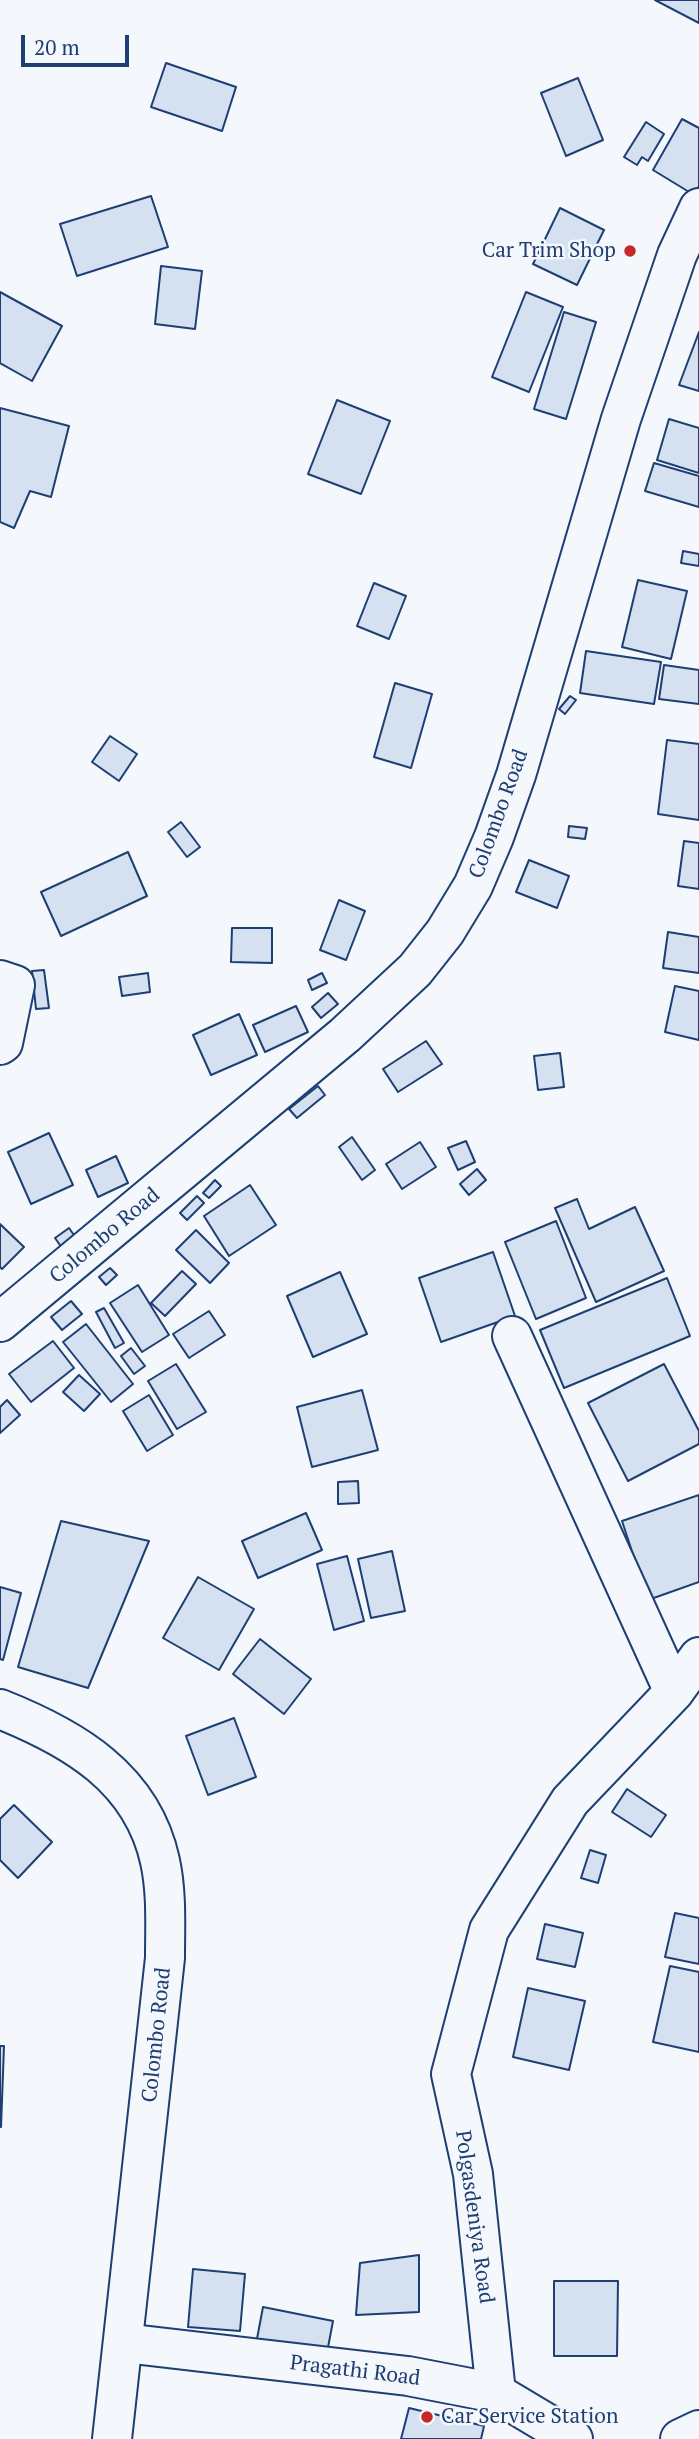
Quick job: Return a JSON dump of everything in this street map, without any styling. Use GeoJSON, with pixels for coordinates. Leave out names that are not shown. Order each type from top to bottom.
{"type":"FeatureCollection","features":[{"type":"Feature","properties":{"kind":"main road","name":"Colombo Road"},"geometry":{"type":"LineString","coordinates":[[0,1322],[355,1026],[415,970],[445,932],[473,886],[516,775],[621,419],[677,255],[699,208]]}},
{"type":"Feature","properties":{"kind":"main road"},"geometry":{"type":"LineString","coordinates":[[0,980],[15,985],[3,1043],[0,1045]]}},
{"type":"Feature","properties":{"kind":"main road"},"geometry":{"type":"LineString","coordinates":[[512,1336],[674,1692]]}},
{"type":"Feature","properties":{"kind":"main road","name":"Polgasdeniya Road"},"geometry":{"type":"LineString","coordinates":[[496,2393],[473,2174],[451,2074],[489,1930],[570,1801],[674,1692],[699,1657]]}},
{"type":"Feature","properties":{"kind":"main road","name":"Colombo Road"},"geometry":{"type":"LineString","coordinates":[[0,1709],[55,1733],[103,1765],[141,1811],[152,1833],[160,1861],[164,1888],[165,1958],[112,2439]]}},
{"type":"Feature","properties":{"kind":"main road","name":"Pragathi Road"},"geometry":{"type":"LineString","coordinates":[[124,2343],[408,2376],[496,2393],[573,2439]]}},
{"type":"Feature","properties":{"kind":"main road"},"geometry":{"type":"LineString","coordinates":[[680,2439],[699,2430]]}},
{"type":"Feature","properties":{"kind":"building"},"geometry":{"type":"Polygon","coordinates":[[[655,0],[699,0],[699,23],[655,0]]]}},
{"type":"Feature","properties":{"kind":"building"},"geometry":{"type":"Polygon","coordinates":[[[166,63],[236,87],[222,131],[151,107],[166,63]]]}},
{"type":"Feature","properties":{"kind":"building"},"geometry":{"type":"Polygon","coordinates":[[[578,78],[603,140],[566,156],[541,93],[578,78]]]}},
{"type":"Feature","properties":{"kind":"building"},"geometry":{"type":"Polygon","coordinates":[[[682,119],[699,128],[699,186],[694,195],[653,170],[682,119]]]}},
{"type":"Feature","properties":{"kind":"building"},"geometry":{"type":"Polygon","coordinates":[[[646,122],[664,134],[648,161],[642,157],[637,165],[624,157],[646,122]]]}},
{"type":"Feature","properties":{"kind":"building"},"geometry":{"type":"Polygon","coordinates":[[[151,196],[168,247],[77,276],[60,224],[151,196]]]}},
{"type":"Feature","properties":{"kind":"building"},"geometry":{"type":"Polygon","coordinates":[[[560,208],[604,230],[577,285],[533,264],[560,208]]]}},
{"type":"Feature","properties":{"kind":"building"},"geometry":{"type":"Polygon","coordinates":[[[161,266],[202,271],[195,329],[155,324],[161,266]]]}},
{"type":"Feature","properties":{"kind":"building"},"geometry":{"type":"Polygon","coordinates":[[[0,292],[62,326],[32,381],[0,363],[0,292]]]}},
{"type":"Feature","properties":{"kind":"building"},"geometry":{"type":"Polygon","coordinates":[[[526,292],[563,307],[529,392],[492,377],[526,292]]]}},
{"type":"Feature","properties":{"kind":"building"},"geometry":{"type":"Polygon","coordinates":[[[564,312],[596,322],[566,419],[534,409],[564,312]]]}},
{"type":"Feature","properties":{"kind":"building"},"geometry":{"type":"Polygon","coordinates":[[[699,332],[699,391],[679,385],[699,332]]]}},
{"type":"Feature","properties":{"kind":"building"},"geometry":{"type":"Polygon","coordinates":[[[337,400],[390,421],[361,494],[308,474],[337,400]]]}},
{"type":"Feature","properties":{"kind":"building"},"geometry":{"type":"Polygon","coordinates":[[[0,408],[69,426],[51,497],[30,491],[14,528],[0,522],[0,408]]]}},
{"type":"Feature","properties":{"kind":"building"},"geometry":{"type":"Polygon","coordinates":[[[669,419],[699,428],[699,473],[657,460],[669,419]]]}},
{"type":"Feature","properties":{"kind":"building"},"geometry":{"type":"Polygon","coordinates":[[[654,463],[699,476],[699,507],[645,491],[654,463]]]}},
{"type":"Feature","properties":{"kind":"building"},"geometry":{"type":"Polygon","coordinates":[[[683,551],[699,554],[699,566],[681,563],[683,551]]]}},
{"type":"Feature","properties":{"kind":"building"},"geometry":{"type":"Polygon","coordinates":[[[638,580],[687,591],[671,659],[622,647],[638,580]]]}},
{"type":"Feature","properties":{"kind":"building"},"geometry":{"type":"Polygon","coordinates":[[[374,583],[406,596],[389,639],[357,626],[374,583]]]}},
{"type":"Feature","properties":{"kind":"building"},"geometry":{"type":"Polygon","coordinates":[[[586,651],[661,662],[654,704],[580,693],[586,651]]]}},
{"type":"Feature","properties":{"kind":"building"},"geometry":{"type":"Polygon","coordinates":[[[664,665],[699,670],[699,704],[659,699],[664,665]]]}},
{"type":"Feature","properties":{"kind":"building"},"geometry":{"type":"Polygon","coordinates":[[[395,683],[432,694],[411,768],[374,757],[395,683]]]}},
{"type":"Feature","properties":{"kind":"building"},"geometry":{"type":"Polygon","coordinates":[[[570,696],[576,700],[565,714],[559,709],[570,696]]]}},
{"type":"Feature","properties":{"kind":"building"},"geometry":{"type":"Polygon","coordinates":[[[110,736],[137,754],[119,781],[92,762],[110,736]]]}},
{"type":"Feature","properties":{"kind":"building"},"geometry":{"type":"Polygon","coordinates":[[[667,740],[699,744],[699,820],[658,814],[667,740]]]}},
{"type":"Feature","properties":{"kind":"building"},"geometry":{"type":"Polygon","coordinates":[[[181,822],[200,847],[187,857],[168,832],[181,822]]]}},
{"type":"Feature","properties":{"kind":"building"},"geometry":{"type":"Polygon","coordinates":[[[569,826],[587,828],[585,839],[568,837],[569,826]]]}},
{"type":"Feature","properties":{"kind":"building"},"geometry":{"type":"Polygon","coordinates":[[[684,841],[699,843],[699,889],[678,886],[684,841]]]}},
{"type":"Feature","properties":{"kind":"building"},"geometry":{"type":"Polygon","coordinates":[[[128,852],[147,896],[61,936],[41,892],[128,852]]]}},
{"type":"Feature","properties":{"kind":"building"},"geometry":{"type":"Polygon","coordinates":[[[529,860],[569,876],[557,908],[516,892],[529,860]]]}},
{"type":"Feature","properties":{"kind":"building"},"geometry":{"type":"Polygon","coordinates":[[[339,900],[365,911],[346,960],[320,950],[339,900]]]}},
{"type":"Feature","properties":{"kind":"building"},"geometry":{"type":"Polygon","coordinates":[[[232,928],[272,928],[272,963],[231,962],[232,928]]]}},
{"type":"Feature","properties":{"kind":"building"},"geometry":{"type":"Polygon","coordinates":[[[668,932],[699,937],[699,973],[663,968],[668,932]]]}},
{"type":"Feature","properties":{"kind":"building"},"geometry":{"type":"Polygon","coordinates":[[[44,970],[49,1008],[36,1009],[32,971],[44,970]]]}},
{"type":"Feature","properties":{"kind":"building"},"geometry":{"type":"Polygon","coordinates":[[[148,973],[150,992],[122,996],[119,977],[148,973]]]}},
{"type":"Feature","properties":{"kind":"building"},"geometry":{"type":"Polygon","coordinates":[[[322,973],[327,983],[312,990],[308,980],[322,973]]]}},
{"type":"Feature","properties":{"kind":"building"},"geometry":{"type":"Polygon","coordinates":[[[675,986],[699,991],[699,1040],[665,1032],[675,986]]]}},
{"type":"Feature","properties":{"kind":"building"},"geometry":{"type":"Polygon","coordinates":[[[328,993],[338,1004],[321,1018],[312,1007],[328,993]]]}},
{"type":"Feature","properties":{"kind":"building"},"geometry":{"type":"Polygon","coordinates":[[[296,1006],[308,1032],[265,1052],[253,1025],[296,1006]]]}},
{"type":"Feature","properties":{"kind":"building"},"geometry":{"type":"Polygon","coordinates":[[[239,1014],[257,1055],[211,1075],[193,1035],[239,1014]]]}},
{"type":"Feature","properties":{"kind":"building"},"geometry":{"type":"Polygon","coordinates":[[[426,1041],[442,1064],[398,1092],[383,1069],[426,1041]]]}},
{"type":"Feature","properties":{"kind":"building"},"geometry":{"type":"Polygon","coordinates":[[[560,1053],[564,1087],[538,1090],[534,1056],[560,1053]]]}},
{"type":"Feature","properties":{"kind":"building"},"geometry":{"type":"Polygon","coordinates":[[[318,1086],[325,1095],[297,1118],[289,1109],[318,1086]]]}},
{"type":"Feature","properties":{"kind":"building"},"geometry":{"type":"Polygon","coordinates":[[[49,1133],[73,1185],[31,1204],[8,1152],[49,1133]]]}},
{"type":"Feature","properties":{"kind":"building"},"geometry":{"type":"Polygon","coordinates":[[[352,1137],[375,1170],[362,1180],[339,1147],[352,1137]]]}},
{"type":"Feature","properties":{"kind":"building"},"geometry":{"type":"Polygon","coordinates":[[[466,1141],[475,1162],[458,1170],[448,1148],[466,1141]]]}},
{"type":"Feature","properties":{"kind":"building"},"geometry":{"type":"Polygon","coordinates":[[[420,1142],[436,1167],[402,1189],[386,1164],[420,1142]]]}},
{"type":"Feature","properties":{"kind":"building"},"geometry":{"type":"Polygon","coordinates":[[[116,1156],[128,1183],[98,1197],[86,1170],[116,1156]]]}},
{"type":"Feature","properties":{"kind":"building"},"geometry":{"type":"Polygon","coordinates":[[[477,1169],[486,1180],[469,1195],[460,1184],[477,1169]]]}},
{"type":"Feature","properties":{"kind":"building"},"geometry":{"type":"Polygon","coordinates":[[[215,1180],[221,1186],[209,1198],[203,1193],[215,1180]]]}},
{"type":"Feature","properties":{"kind":"building"},"geometry":{"type":"Polygon","coordinates":[[[250,1185],[276,1225],[229,1256],[204,1216],[250,1185]]]}},
{"type":"Feature","properties":{"kind":"building"},"geometry":{"type":"Polygon","coordinates":[[[197,1196],[204,1203],[187,1220],[180,1213],[197,1196]]]}},
{"type":"Feature","properties":{"kind":"building"},"geometry":{"type":"Polygon","coordinates":[[[577,1199],[589,1229],[635,1207],[664,1271],[596,1302],[555,1208],[577,1199]]]}},
{"type":"Feature","properties":{"kind":"building"},"geometry":{"type":"Polygon","coordinates":[[[556,1221],[586,1298],[536,1319],[505,1242],[556,1221]]]}},
{"type":"Feature","properties":{"kind":"building"},"geometry":{"type":"Polygon","coordinates":[[[0,1224],[24,1247],[2,1269],[0,1267],[0,1224]]]}},
{"type":"Feature","properties":{"kind":"building"},"geometry":{"type":"Polygon","coordinates":[[[69,1228],[76,1238],[62,1248],[55,1238],[69,1228]]]}},
{"type":"Feature","properties":{"kind":"building"},"geometry":{"type":"Polygon","coordinates":[[[196,1230],[229,1263],[210,1283],[176,1250],[196,1230]]]}},
{"type":"Feature","properties":{"kind":"building"},"geometry":{"type":"Polygon","coordinates":[[[493,1252],[515,1316],[441,1342],[419,1278],[493,1252]]]}},
{"type":"Feature","properties":{"kind":"building"},"geometry":{"type":"Polygon","coordinates":[[[110,1268],[117,1275],[106,1285],[99,1277],[110,1268]]]}},
{"type":"Feature","properties":{"kind":"building"},"geometry":{"type":"Polygon","coordinates":[[[182,1271],[196,1284],[165,1316],[151,1303],[182,1271]]]}},
{"type":"Feature","properties":{"kind":"building"},"geometry":{"type":"Polygon","coordinates":[[[340,1272],[367,1334],[313,1357],[287,1296],[340,1272]]]}},
{"type":"Feature","properties":{"kind":"building"},"geometry":{"type":"Polygon","coordinates":[[[667,1278],[690,1336],[564,1388],[540,1330],[667,1278]]]}},
{"type":"Feature","properties":{"kind":"building"},"geometry":{"type":"Polygon","coordinates":[[[138,1285],[169,1335],[142,1352],[110,1303],[138,1285]]]}},
{"type":"Feature","properties":{"kind":"building"},"geometry":{"type":"Polygon","coordinates":[[[71,1301],[82,1314],[62,1330],[51,1317],[71,1301]]]}},
{"type":"Feature","properties":{"kind":"building"},"geometry":{"type":"Polygon","coordinates":[[[104,1308],[124,1343],[115,1348],[96,1312],[104,1308]]]}},
{"type":"Feature","properties":{"kind":"building"},"geometry":{"type":"Polygon","coordinates":[[[209,1311],[225,1335],[189,1358],[173,1334],[209,1311]]]}},
{"type":"Feature","properties":{"kind":"building"},"geometry":{"type":"Polygon","coordinates":[[[86,1324],[133,1384],[111,1402],[63,1342],[86,1324]]]}},
{"type":"Feature","properties":{"kind":"building"},"geometry":{"type":"Polygon","coordinates":[[[53,1341],[74,1368],[31,1402],[9,1374],[53,1341]]]}},
{"type":"Feature","properties":{"kind":"building"},"geometry":{"type":"Polygon","coordinates":[[[131,1348],[145,1366],[134,1374],[121,1356],[131,1348]]]}},
{"type":"Feature","properties":{"kind":"building"},"geometry":{"type":"Polygon","coordinates":[[[176,1364],[206,1412],[177,1429],[148,1381],[176,1364]]]}},
{"type":"Feature","properties":{"kind":"building"},"geometry":{"type":"Polygon","coordinates":[[[664,1364],[699,1431],[699,1444],[628,1481],[588,1403],[664,1364]]]}},
{"type":"Feature","properties":{"kind":"building"},"geometry":{"type":"Polygon","coordinates":[[[79,1375],[100,1394],[84,1411],[63,1392],[79,1375]]]}},
{"type":"Feature","properties":{"kind":"building"},"geometry":{"type":"Polygon","coordinates":[[[362,1390],[378,1450],[312,1467],[297,1407],[362,1390]]]}},
{"type":"Feature","properties":{"kind":"building"},"geometry":{"type":"Polygon","coordinates":[[[149,1395],[173,1435],[147,1451],[123,1411],[149,1395]]]}},
{"type":"Feature","properties":{"kind":"building"},"geometry":{"type":"Polygon","coordinates":[[[7,1400],[20,1415],[0,1433],[0,1407],[7,1400]]]}},
{"type":"Feature","properties":{"kind":"building"},"geometry":{"type":"Polygon","coordinates":[[[358,1481],[359,1503],[338,1504],[338,1482],[358,1481]]]}},
{"type":"Feature","properties":{"kind":"building"},"geometry":{"type":"Polygon","coordinates":[[[699,1495],[699,1582],[648,1600],[622,1521],[699,1495]]]}},
{"type":"Feature","properties":{"kind":"building"},"geometry":{"type":"Polygon","coordinates":[[[306,1513],[322,1550],[258,1578],[242,1541],[306,1513]]]}},
{"type":"Feature","properties":{"kind":"building"},"geometry":{"type":"Polygon","coordinates":[[[61,1521],[149,1541],[88,1688],[18,1667],[61,1521]]]}},
{"type":"Feature","properties":{"kind":"building"},"geometry":{"type":"Polygon","coordinates":[[[392,1551],[405,1611],[371,1618],[358,1559],[392,1551]]]}},
{"type":"Feature","properties":{"kind":"building"},"geometry":{"type":"Polygon","coordinates":[[[347,1556],[364,1621],[334,1630],[317,1564],[347,1556]]]}},
{"type":"Feature","properties":{"kind":"building"},"geometry":{"type":"Polygon","coordinates":[[[198,1577],[254,1609],[219,1670],[163,1638],[198,1577]]]}},
{"type":"Feature","properties":{"kind":"building"},"geometry":{"type":"Polygon","coordinates":[[[0,1587],[21,1593],[3,1660],[0,1659],[0,1587]]]}},
{"type":"Feature","properties":{"kind":"building"},"geometry":{"type":"Polygon","coordinates":[[[260,1639],[311,1679],[284,1714],[233,1674],[260,1639]]]}},
{"type":"Feature","properties":{"kind":"building"},"geometry":{"type":"Polygon","coordinates":[[[234,1718],[256,1777],[208,1795],[186,1736],[234,1718]]]}},
{"type":"Feature","properties":{"kind":"building"},"geometry":{"type":"Polygon","coordinates":[[[627,1789],[666,1815],[651,1837],[612,1812],[627,1789]]]}},
{"type":"Feature","properties":{"kind":"building"},"geometry":{"type":"Polygon","coordinates":[[[14,1805],[52,1842],[18,1878],[0,1860],[0,1819],[14,1805]]]}},
{"type":"Feature","properties":{"kind":"building"},"geometry":{"type":"Polygon","coordinates":[[[590,1850],[606,1855],[598,1883],[581,1878],[590,1850]]]}},
{"type":"Feature","properties":{"kind":"building"},"geometry":{"type":"Polygon","coordinates":[[[675,1913],[699,1918],[699,1964],[665,1957],[675,1913]]]}},
{"type":"Feature","properties":{"kind":"building"},"geometry":{"type":"Polygon","coordinates":[[[545,1924],[583,1933],[575,1967],[537,1959],[545,1924]]]}},
{"type":"Feature","properties":{"kind":"building"},"geometry":{"type":"Polygon","coordinates":[[[670,1966],[699,1972],[699,2052],[653,2042],[670,1966]]]}},
{"type":"Feature","properties":{"kind":"building"},"geometry":{"type":"Polygon","coordinates":[[[528,1988],[585,2001],[569,2070],[513,2057],[528,1988]]]}},
{"type":"Feature","properties":{"kind":"building"},"geometry":{"type":"Polygon","coordinates":[[[0,2046],[4,2046],[1,2127],[0,2127],[0,2046]]]}},
{"type":"Feature","properties":{"kind":"building"},"geometry":{"type":"Polygon","coordinates":[[[419,2255],[419,2312],[356,2315],[360,2263],[419,2255]]]}},
{"type":"Feature","properties":{"kind":"building"},"geometry":{"type":"Polygon","coordinates":[[[193,2269],[245,2274],[240,2331],[188,2327],[193,2269]]]}},
{"type":"Feature","properties":{"kind":"building"},"geometry":{"type":"Polygon","coordinates":[[[554,2281],[618,2281],[617,2356],[554,2356],[554,2281]]]}},
{"type":"Feature","properties":{"kind":"building"},"geometry":{"type":"Polygon","coordinates":[[[263,2307],[333,2321],[326,2358],[256,2344],[263,2307]]]}},
{"type":"Feature","properties":{"kind":"building","name":"Car Service Station"},"geometry":{"type":"Polygon","coordinates":[[[409,2408],[484,2426],[481,2439],[401,2439],[409,2408]]]}},
{"type":"Feature","properties":{"kind":"place","name":"Car Trim Shop"},"geometry":{"type":"Point","coordinates":[630,251]}},
{"type":"Feature","properties":{"kind":"place","name":"Car Service Station"},"geometry":{"type":"Point","coordinates":[427,2417]}}]}
